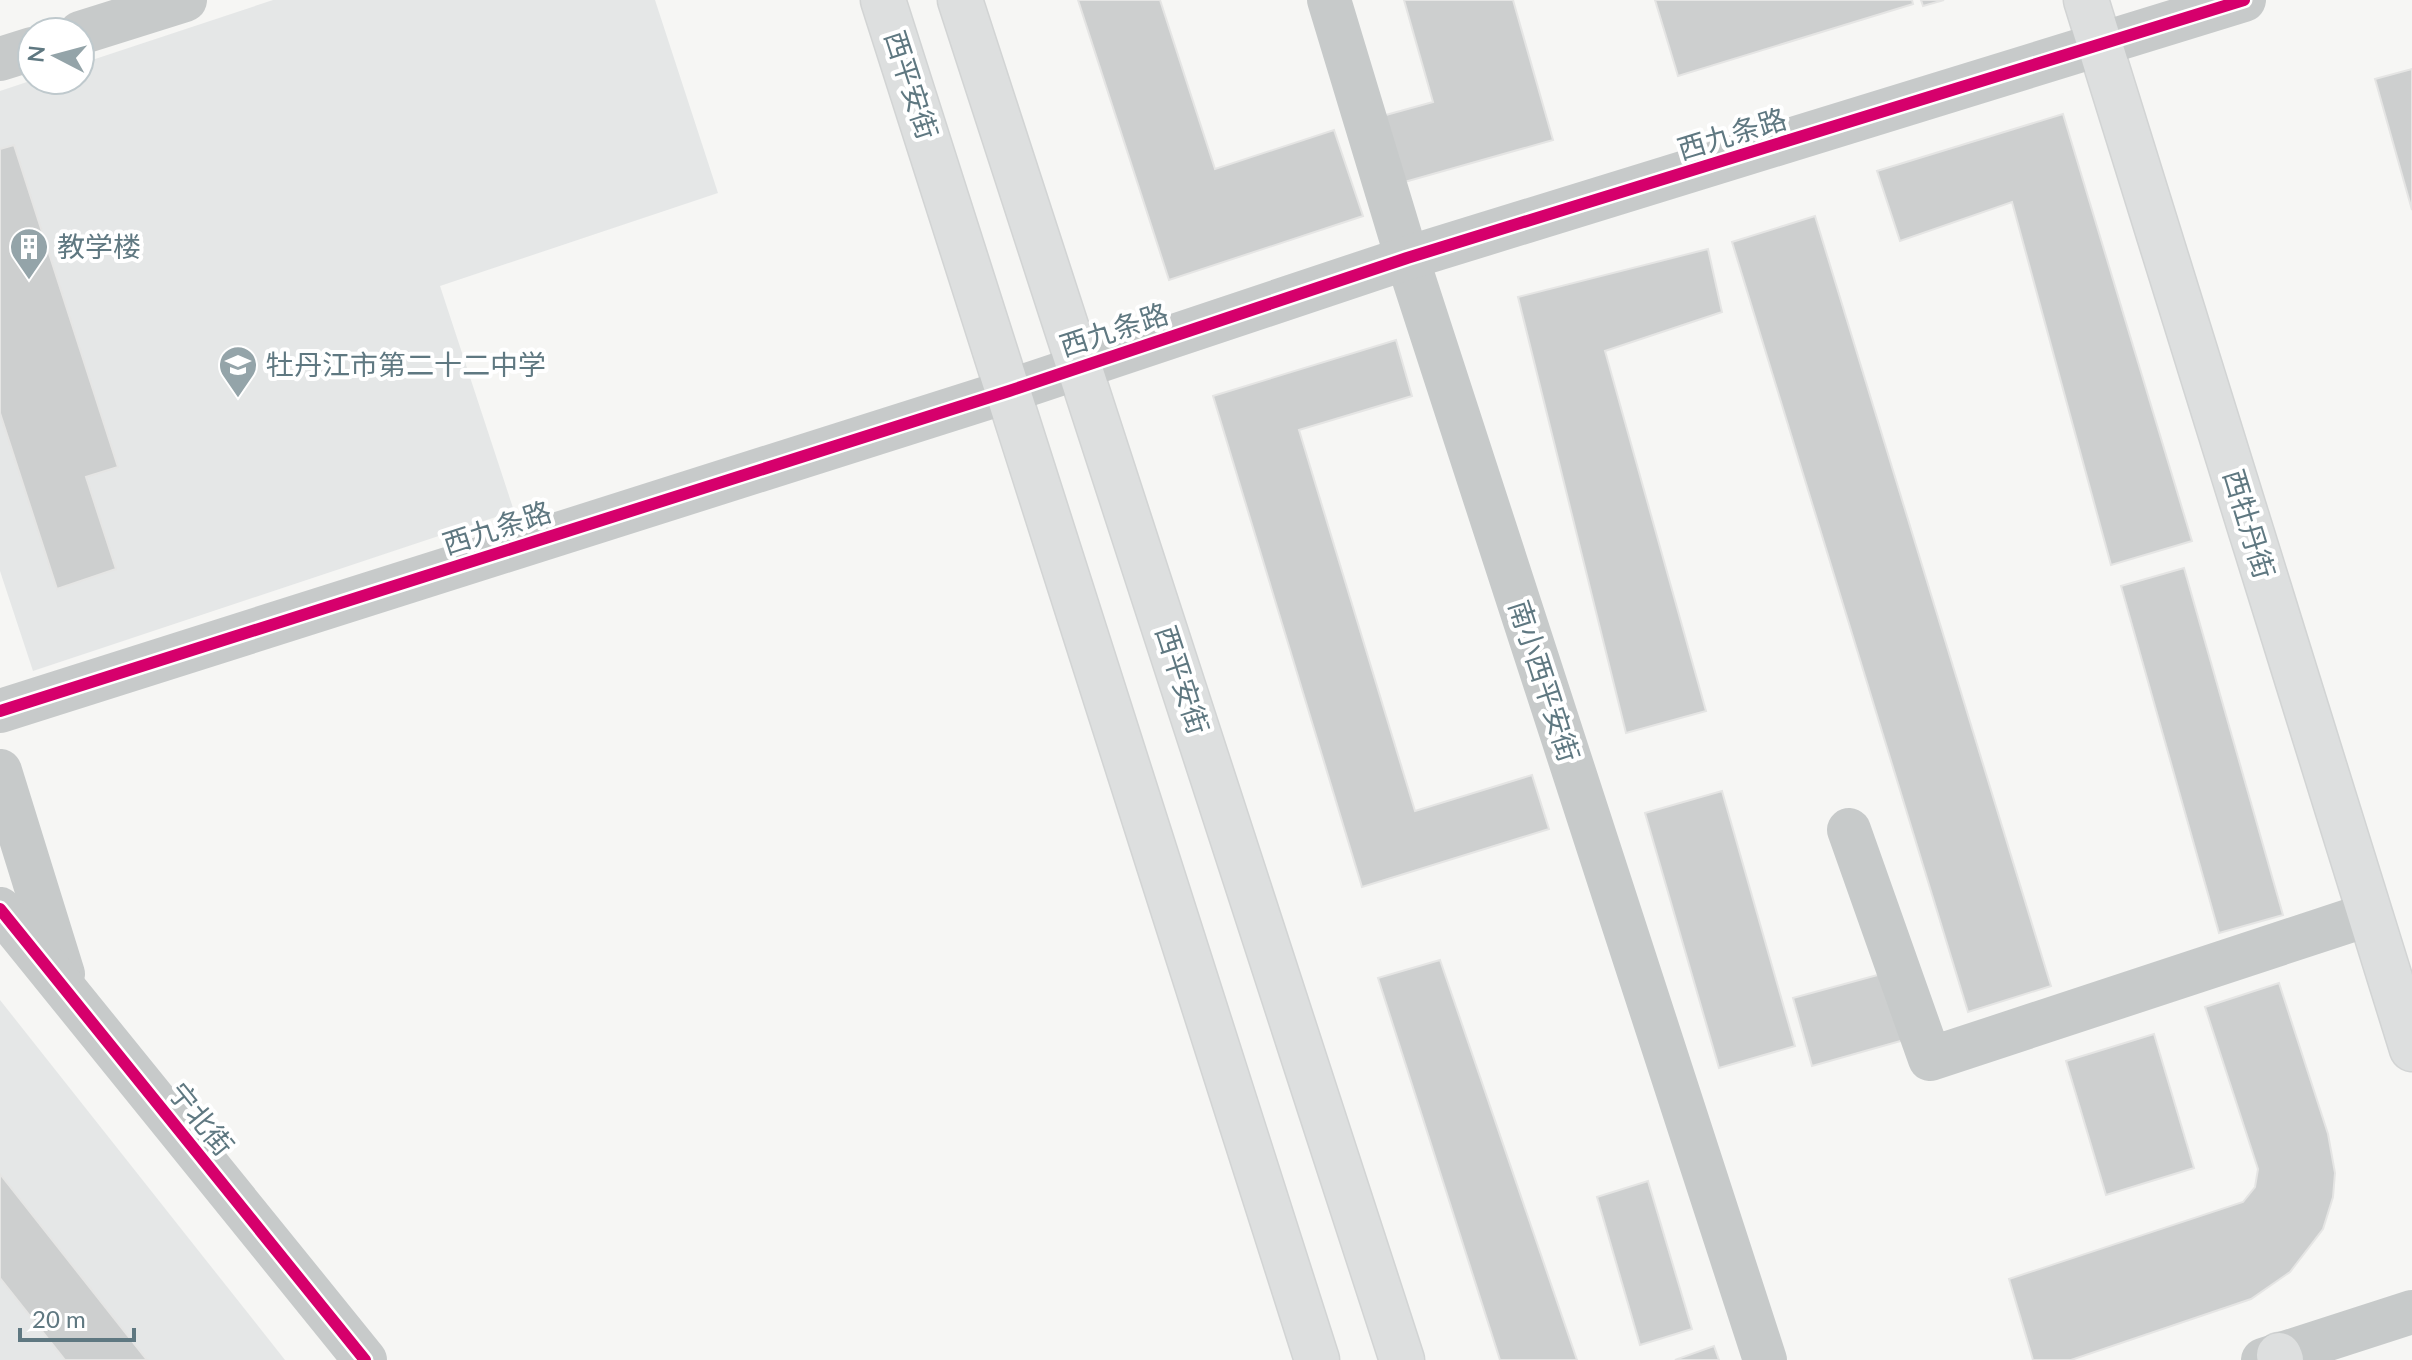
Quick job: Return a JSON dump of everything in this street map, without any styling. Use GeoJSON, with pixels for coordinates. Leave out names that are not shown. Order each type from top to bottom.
{"type":"FeatureCollection","features":[{"type":"Feature","properties":{"kind":"main road","name":"西平安街"},"geometry":{"type":"LineString","coordinates":[[883,0],[1317,1360]]}},
{"type":"Feature","properties":{"kind":"main road","name":"西平安街"},"geometry":{"type":"LineString","coordinates":[[960,0],[1402,1360]]}},
{"type":"Feature","properties":{"kind":"main road","name":"西牡丹街"},"geometry":{"type":"LineString","coordinates":[[2086,0],[2412,1049]]}},
{"type":"Feature","properties":{"kind":"street"},"geometry":{"type":"LineString","coordinates":[[96,28],[185,0]]}},
{"type":"Feature","properties":{"kind":"street","name":"南小西平安街"},"geometry":{"type":"LineString","coordinates":[[1329,0],[1407,258],[1765,1360]]}},
{"type":"Feature","properties":{"kind":"street","name":"西九条路"},"geometry":{"type":"LineString","coordinates":[[0,711],[1009,391],[1407,258],[2244,0]]}},
{"type":"Feature","properties":{"kind":"street"},"geometry":{"type":"LineString","coordinates":[[0,771],[70,996]]}},
{"type":"Feature","properties":{"kind":"street"},"geometry":{"type":"LineString","coordinates":[[1849,830],[1930,1059],[2370,914]]}},
{"type":"Feature","properties":{"kind":"street","name":"宁北街"},"geometry":{"type":"LineString","coordinates":[[0,909],[365,1360]]}},
{"type":"Feature","properties":{"kind":"street"},"geometry":{"type":"LineString","coordinates":[[2274,1358],[2412,1312]]}},
{"type":"Feature","properties":{"kind":"shaded area","name":"牡丹江市第二十二中学"},"geometry":{"type":"Polygon","coordinates":[[[273,0],[655,0],[718,193],[440,286],[514,511],[33,671],[0,571],[0,91],[16,86],[16,96],[96,96],[96,59],[273,0]]]}},
{"type":"Feature","properties":{"kind":"shaded area"},"geometry":{"type":"Polygon","coordinates":[[[0,1000],[285,1360],[0,1360],[0,1000]]]}},
{"type":"Feature","properties":{"kind":"building"},"geometry":{"type":"Polygon","coordinates":[[[1078,0],[1160,0],[1215,169],[1334,130],[1363,216],[1169,280],[1078,0]]]}},
{"type":"Feature","properties":{"kind":"building"},"geometry":{"type":"Polygon","coordinates":[[[1404,0],[1513,0],[1553,140],[1394,185],[1375,118],[1433,102],[1404,0]]]}},
{"type":"Feature","properties":{"kind":"building"},"geometry":{"type":"Polygon","coordinates":[[[1655,0],[1912,0],[1913,4],[1678,76],[1655,0]]]}},
{"type":"Feature","properties":{"kind":"building"},"geometry":{"type":"Polygon","coordinates":[[[1921,0],[1944,0],[1923,6],[1921,0]]]}},
{"type":"Feature","properties":{"kind":"building"},"geometry":{"type":"Polygon","coordinates":[[[2412,69],[2412,210],[2375,79],[2412,69]]]}},
{"type":"Feature","properties":{"kind":"building"},"geometry":{"type":"Polygon","coordinates":[[[2063,114],[2192,541],[2111,565],[2012,202],[1900,241],[1877,171],[2063,114]]]}},
{"type":"Feature","properties":{"kind":"building","name":"教学楼"},"geometry":{"type":"Polygon","coordinates":[[[14,145],[118,467],[86,477],[116,569],[57,589],[0,413],[0,149],[14,145]]]}},
{"type":"Feature","properties":{"kind":"building"},"geometry":{"type":"Polygon","coordinates":[[[1815,216],[2051,986],[1968,1012],[1732,242],[1815,216]]]}},
{"type":"Feature","properties":{"kind":"building"},"geometry":{"type":"Polygon","coordinates":[[[1708,249],[1722,312],[1605,351],[1706,711],[1626,733],[1518,297],[1708,249]]]}},
{"type":"Feature","properties":{"kind":"building"},"geometry":{"type":"Polygon","coordinates":[[[1396,340],[1412,396],[1299,430],[1415,811],[1532,775],[1549,829],[1362,887],[1213,396],[1396,340]]]}},
{"type":"Feature","properties":{"kind":"building"},"geometry":{"type":"Polygon","coordinates":[[[2184,568],[2283,915],[2219,933],[2121,586],[2184,568]]]}},
{"type":"Feature","properties":{"kind":"building"},"geometry":{"type":"Polygon","coordinates":[[[1722,791],[1795,1046],[1719,1068],[1645,813],[1722,791]]]}},
{"type":"Feature","properties":{"kind":"building"},"geometry":{"type":"Polygon","coordinates":[[[1440,960],[1577,1360],[1500,1360],[1378,978],[1440,960]]]}},
{"type":"Feature","properties":{"kind":"building"},"geometry":{"type":"Polygon","coordinates":[[[1885,973],[1904,1040],[1812,1066],[1793,998],[1885,973]]]}},
{"type":"Feature","properties":{"kind":"building"},"geometry":{"type":"Polygon","coordinates":[[[2279,983],[2328,1134],[2335,1173],[2333,1197],[2323,1229],[2290,1272],[2251,1299],[2071,1360],[2033,1360],[2009,1279],[2243,1202],[2255,1187],[2258,1169],[2205,1007],[2279,983]]]}},
{"type":"Feature","properties":{"kind":"building"},"geometry":{"type":"Polygon","coordinates":[[[2154,1034],[2194,1168],[2106,1195],[2066,1061],[2154,1034]]]}},
{"type":"Feature","properties":{"kind":"building"},"geometry":{"type":"Polygon","coordinates":[[[0,1174],[147,1360],[65,1360],[0,1278],[0,1174]]]}},
{"type":"Feature","properties":{"kind":"building"},"geometry":{"type":"Polygon","coordinates":[[[1648,1181],[1692,1329],[1640,1345],[1597,1197],[1648,1181]]]}},
{"type":"Feature","properties":{"kind":"building"},"geometry":{"type":"Polygon","coordinates":[[[1714,1346],[1719,1360],[1675,1360],[1714,1346]]]}},
{"type":"Feature","properties":{"kind":"cycle path"},"geometry":{"type":"LineString","coordinates":[[0,711],[1009,391],[1407,258],[2244,0]]}},
{"type":"Feature","properties":{"kind":"cycle path"},"geometry":{"type":"LineString","coordinates":[[0,909],[365,1360]]}},
{"type":"Feature","properties":{"kind":"place","name":"教学楼"},"geometry":{"type":"Point","coordinates":[29,281]}},
{"type":"Feature","properties":{"kind":"place","name":"牡丹江市第二十二中学"},"geometry":{"type":"Point","coordinates":[238,399]}}]}
